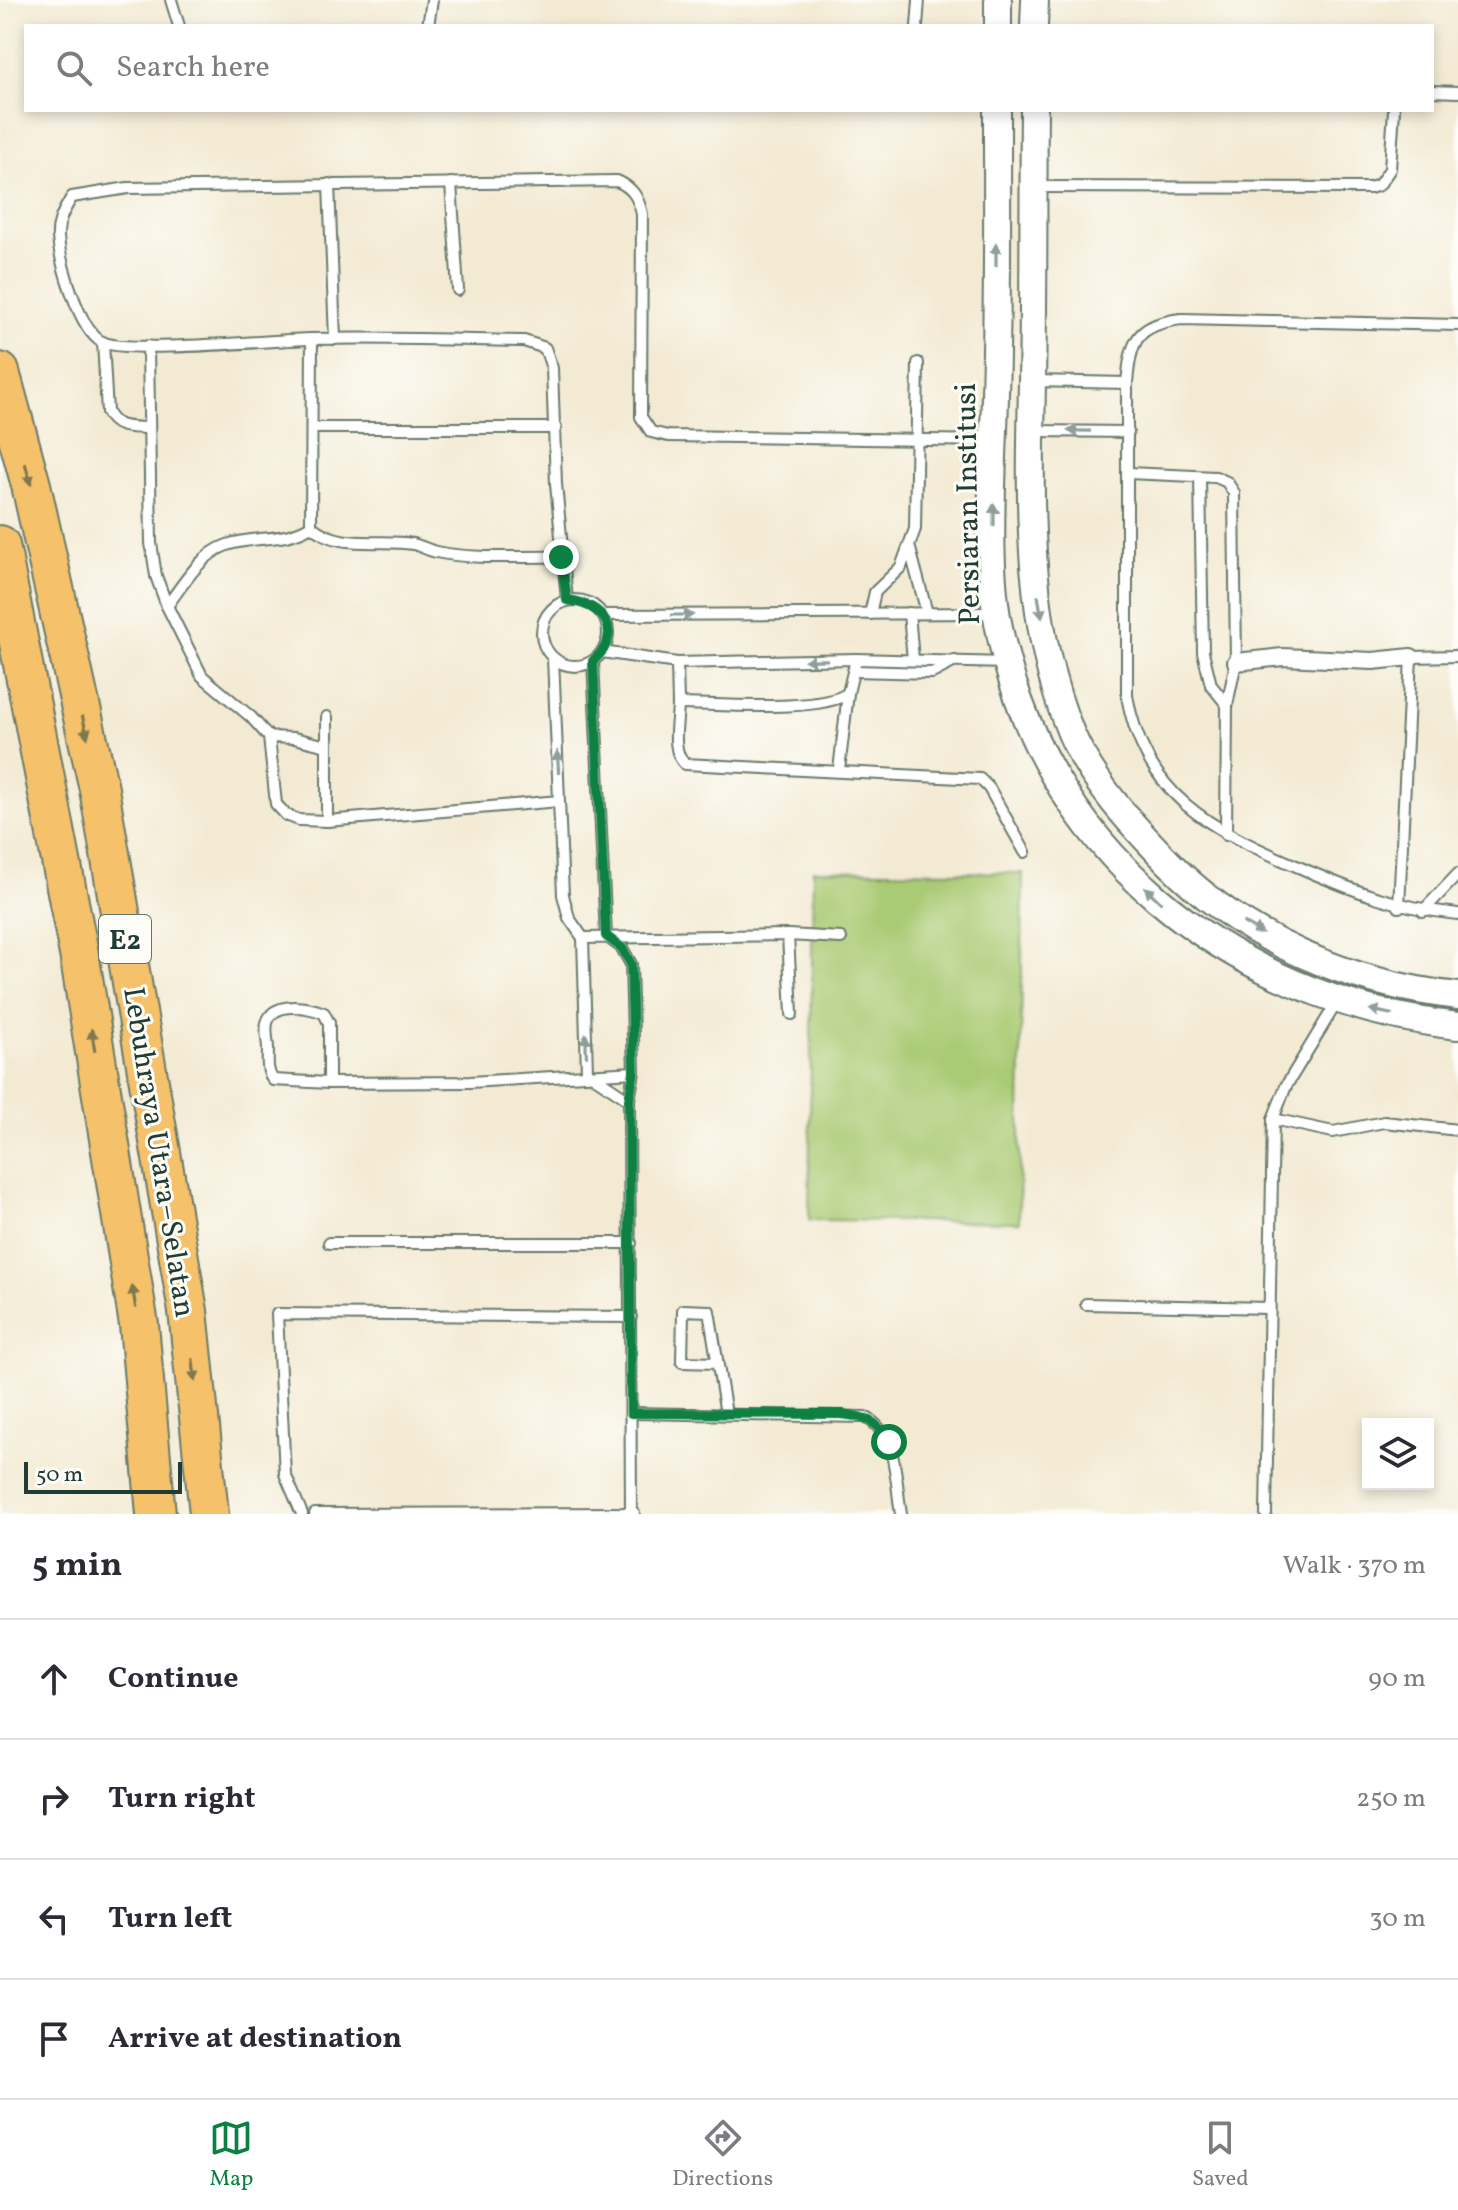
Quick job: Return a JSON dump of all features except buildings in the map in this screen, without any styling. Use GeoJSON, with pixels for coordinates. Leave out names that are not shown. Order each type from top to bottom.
{"type":"FeatureCollection","features":[{"type":"Feature","properties":{"kind":"highway","name":"Lebuhraya Utara–Selatan"},"geometry":{"type":"LineString","coordinates":[[0,372],[31,485],[99,789],[188,1311],[209,1514]]}},
{"type":"Feature","properties":{"kind":"highway","name":"Lebuhraya Utara–Selatan"},"geometry":{"type":"LineString","coordinates":[[0,545],[88,1005],[139,1325],[156,1514]]}},
{"type":"Feature","properties":{"kind":"street"},"geometry":{"type":"LineString","coordinates":[[998,0],[998,24]]}},
{"type":"Feature","properties":{"kind":"street"},"geometry":{"type":"LineString","coordinates":[[1034,24],[1035,0]]}},
{"type":"Feature","properties":{"kind":"street","name":"Persiaran Institusi"},"geometry":{"type":"LineString","coordinates":[[997,112],[996,613],[1006,663],[1018,701],[1045,762],[1078,813],[1121,863],[1170,911],[1225,951],[1292,985],[1337,1002],[1458,1026]]}},
{"type":"Feature","properties":{"kind":"street"},"geometry":{"type":"LineString","coordinates":[[1034,112],[1033,569],[1052,675],[1071,734],[1102,786],[1142,836],[1193,887],[1251,929],[1375,983],[1458,996]]}},
{"type":"Feature","properties":{"kind":"street"},"geometry":{"type":"LineString","coordinates":[[1236,662],[1283,657],[1373,661],[1411,657]]}},
{"type":"Feature","properties":{"kind":"lane"},"geometry":{"type":"LineString","coordinates":[[171,0],[178,24]]}},
{"type":"Feature","properties":{"kind":"lane"},"geometry":{"type":"LineString","coordinates":[[428,24],[432,0]]}},
{"type":"Feature","properties":{"kind":"lane"},"geometry":{"type":"LineString","coordinates":[[917,24],[919,0]]}},
{"type":"Feature","properties":{"kind":"lane"},"geometry":{"type":"LineString","coordinates":[[1434,91],[1458,92]]}},
{"type":"Feature","properties":{"kind":"lane"},"geometry":{"type":"LineString","coordinates":[[1033,187],[1370,188],[1379,185],[1390,169],[1394,112]]}},
{"type":"Feature","properties":{"kind":"lane"},"geometry":{"type":"LineString","coordinates":[[567,600],[561,557],[552,368],[545,348],[524,341],[312,339],[148,346],[103,342],[86,327],[77,309],[58,237],[61,215],[72,197],[128,188],[329,184],[599,179],[630,186],[639,199],[642,214],[641,417],[651,432],[668,436],[994,441]]}},
{"type":"Feature","properties":{"kind":"lane"},"geometry":{"type":"LineString","coordinates":[[451,183],[458,290]]}},
{"type":"Feature","properties":{"kind":"lane"},"geometry":{"type":"LineString","coordinates":[[329,184],[335,339]]}},
{"type":"Feature","properties":{"kind":"lane"},"geometry":{"type":"LineString","coordinates":[[1458,325],[1164,322],[1146,327],[1135,341],[1127,383],[1127,696],[1132,729],[1147,759],[1164,783],[1191,810],[1226,835],[1354,892],[1399,907],[1458,914]]}},
{"type":"Feature","properties":{"kind":"lane"},"geometry":{"type":"LineString","coordinates":[[311,526],[312,339]]}},
{"type":"Feature","properties":{"kind":"lane"},"geometry":{"type":"LineString","coordinates":[[103,342],[107,412],[111,421],[121,427],[147,428]]}},
{"type":"Feature","properties":{"kind":"lane"},"geometry":{"type":"LineString","coordinates":[[148,346],[147,428],[151,543],[156,576],[167,606],[202,676],[251,717],[269,737],[276,804],[286,815],[299,820],[327,821],[559,801]]}},
{"type":"Feature","properties":{"kind":"lane"},"geometry":{"type":"LineString","coordinates":[[870,614],[875,592],[901,567],[915,529],[914,439],[918,363]]}},
{"type":"Feature","properties":{"kind":"lane"},"geometry":{"type":"LineString","coordinates":[[1032,381],[1127,383]]}},
{"type":"Feature","properties":{"kind":"lane"},"geometry":{"type":"LineString","coordinates":[[312,428],[556,428]]}},
{"type":"Feature","properties":{"kind":"lane"},"geometry":{"type":"LineString","coordinates":[[1031,431],[1128,432]]}},
{"type":"Feature","properties":{"kind":"lane"},"geometry":{"type":"LineString","coordinates":[[1128,473],[1216,477],[1227,482],[1234,493],[1236,662],[1227,705],[1226,835]]}},
{"type":"Feature","properties":{"kind":"lane"},"geometry":{"type":"LineString","coordinates":[[1200,477],[1203,652],[1211,685],[1227,705]]}},
{"type":"Feature","properties":{"kind":"lane"},"geometry":{"type":"LineString","coordinates":[[311,526],[332,540],[413,544],[436,552],[465,555],[561,557]]}},
{"type":"Feature","properties":{"kind":"lane"},"geometry":{"type":"LineString","coordinates":[[167,606],[208,555],[228,545],[294,537],[311,526]]}},
{"type":"Feature","properties":{"kind":"lane"},"geometry":{"type":"LineString","coordinates":[[910,549],[927,613]]}},
{"type":"Feature","properties":{"kind":"lane"},"geometry":{"type":"LineString","coordinates":[[567,600],[588,602],[604,615],[609,634],[602,652],[593,661],[573,666],[553,658],[542,643],[542,625],[551,609],[567,600]]}},
{"type":"Feature","properties":{"kind":"lane"},"geometry":{"type":"LineString","coordinates":[[909,613],[913,660]]}},
{"type":"Feature","properties":{"kind":"lane"},"geometry":{"type":"LineString","coordinates":[[604,615],[996,613]]}},
{"type":"Feature","properties":{"kind":"lane"},"geometry":{"type":"LineString","coordinates":[[602,652],[677,663],[856,659],[1006,663]]}},
{"type":"Feature","properties":{"kind":"lane"},"geometry":{"type":"LineString","coordinates":[[1399,907],[1411,657],[1458,656]]}},
{"type":"Feature","properties":{"kind":"lane"},"geometry":{"type":"LineString","coordinates":[[553,658],[563,895],[569,918],[583,938],[587,1072]]}},
{"type":"Feature","properties":{"kind":"lane"},"geometry":{"type":"LineString","coordinates":[[839,770],[848,693],[856,659]]}},
{"type":"Feature","properties":{"kind":"lane"},"geometry":{"type":"LineString","coordinates":[[593,661],[606,936]]}},
{"type":"Feature","properties":{"kind":"lane"},"geometry":{"type":"LineString","coordinates":[[853,671],[932,673],[955,661]]}},
{"type":"Feature","properties":{"kind":"lane"},"geometry":{"type":"LineString","coordinates":[[677,663],[676,745],[679,759],[685,764],[980,779],[989,788],[1025,852]]}},
{"type":"Feature","properties":{"kind":"lane"},"geometry":{"type":"LineString","coordinates":[[678,704],[812,705],[840,699],[848,693]]}},
{"type":"Feature","properties":{"kind":"lane"},"geometry":{"type":"LineString","coordinates":[[327,717],[327,821]]}},
{"type":"Feature","properties":{"kind":"lane"},"geometry":{"type":"LineString","coordinates":[[269,737],[294,738],[327,746]]}},
{"type":"Feature","properties":{"kind":"lane"},"geometry":{"type":"LineString","coordinates":[[1423,911],[1458,874]]}},
{"type":"Feature","properties":{"kind":"lane"},"geometry":{"type":"LineString","coordinates":[[583,938],[788,935],[841,938]]}},
{"type":"Feature","properties":{"kind":"lane"},"geometry":{"type":"LineString","coordinates":[[788,935],[792,1014]]}},
{"type":"Feature","properties":{"kind":"lane"},"geometry":{"type":"LineString","coordinates":[[315,1514],[633,1512],[629,1100],[634,1072],[631,964],[622,948],[606,936]]}},
{"type":"Feature","properties":{"kind":"lane"},"geometry":{"type":"LineString","coordinates":[[1266,1514],[1273,1119],[1286,1086],[1337,1002]]}},
{"type":"Feature","properties":{"kind":"lane"},"geometry":{"type":"LineString","coordinates":[[329,1083],[329,1023],[324,1013],[311,1008],[280,1008],[274,1012],[267,1023],[268,1072],[273,1080],[329,1083],[470,1082],[587,1072],[634,1072]]}},
{"type":"Feature","properties":{"kind":"lane"},"geometry":{"type":"LineString","coordinates":[[587,1072],[629,1100]]}},
{"type":"Feature","properties":{"kind":"lane"},"geometry":{"type":"LineString","coordinates":[[1273,1119],[1333,1132],[1384,1122],[1458,1130]]}},
{"type":"Feature","properties":{"kind":"lane"},"geometry":{"type":"LineString","coordinates":[[329,1243],[631,1243]]}},
{"type":"Feature","properties":{"kind":"lane"},"geometry":{"type":"LineString","coordinates":[[1086,1304],[1269,1308]]}},
{"type":"Feature","properties":{"kind":"lane"},"geometry":{"type":"LineString","coordinates":[[718,1363],[682,1362],[683,1310],[709,1311],[718,1363],[726,1414]]}},
{"type":"Feature","properties":{"kind":"lane"},"geometry":{"type":"LineString","coordinates":[[302,1514],[285,1474],[277,1314],[631,1317]]}},
{"type":"Feature","properties":{"kind":"lane"},"geometry":{"type":"LineString","coordinates":[[631,1413],[842,1414],[865,1417],[880,1425],[889,1442],[901,1514]]}},
{"type":"Feature","properties":{"kind":"green space"},"geometry":{"type":"Polygon","coordinates":[[[813,870],[1023,873],[1019,1222],[809,1220],[813,870]]]}},
{"type":"Feature","properties":{"kind":"route"},"geometry":{"type":"LineString","coordinates":[[561,557],[567,600],[588,602],[604,615],[609,634],[602,652],[593,661],[606,936],[622,948],[631,964],[634,1072],[629,1100],[631,1413],[842,1414],[865,1417],[880,1425],[889,1442]]}}]}
